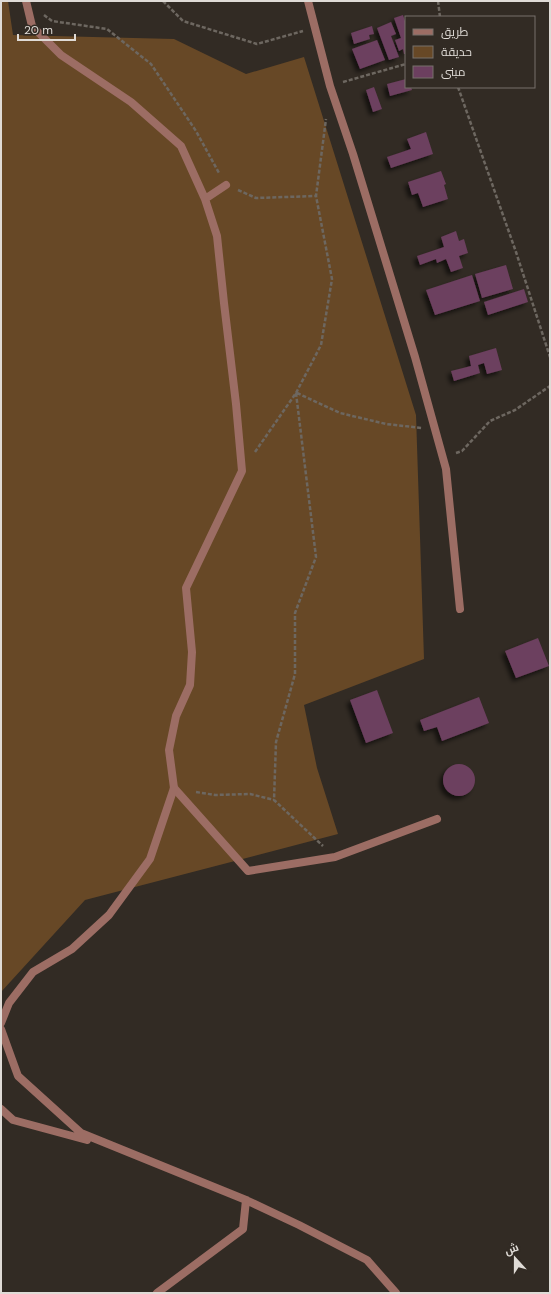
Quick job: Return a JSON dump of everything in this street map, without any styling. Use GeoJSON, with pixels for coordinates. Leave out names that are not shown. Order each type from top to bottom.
{"type":"FeatureCollection","features":[{"type":"Feature","properties":{"kind":"street"},"geometry":{"type":"LineString","coordinates":[[308,1],[330,86],[353,154],[411,342],[446,469],[460,609]]}},
{"type":"Feature","properties":{"kind":"street"},"geometry":{"type":"LineString","coordinates":[[1,1023],[9,1003],[33,972],[72,948],[109,915],[150,858],[174,788],[168,750],[176,716],[190,685],[192,652],[186,588],[242,471],[217,236],[205,199],[181,146],[131,102],[61,55],[32,26],[26,2]]}},
{"type":"Feature","properties":{"kind":"street"},"geometry":{"type":"LineString","coordinates":[[205,199],[226,185]]}},
{"type":"Feature","properties":{"kind":"street"},"geometry":{"type":"LineString","coordinates":[[174,788],[248,871],[335,857],[437,819]]}},
{"type":"Feature","properties":{"kind":"street"},"geometry":{"type":"LineString","coordinates":[[1,1029],[18,1076],[81,1133],[246,1200],[367,1260],[396,1293]]}},
{"type":"Feature","properties":{"kind":"street"},"geometry":{"type":"LineString","coordinates":[[1,1109],[12,1120],[114,1147]]}},
{"type":"Feature","properties":{"kind":"street"},"geometry":{"type":"LineString","coordinates":[[158,1293],[243,1229],[246,1200]]}},
{"type":"Feature","properties":{"kind":"path"},"geometry":{"type":"LineString","coordinates":[[163,1],[182,21],[257,44],[315,28]]}},
{"type":"Feature","properties":{"kind":"path"},"geometry":{"type":"LineString","coordinates":[[438,1],[440,16]]}},
{"type":"Feature","properties":{"kind":"path"},"geometry":{"type":"LineString","coordinates":[[26,2],[52,22],[107,29],[151,64],[196,131],[226,185],[256,198],[316,196]]}},
{"type":"Feature","properties":{"kind":"path"},"geometry":{"type":"LineString","coordinates":[[330,86],[405,64]]}},
{"type":"Feature","properties":{"kind":"path"},"geometry":{"type":"LineString","coordinates":[[458,88],[516,252],[550,358]]}},
{"type":"Feature","properties":{"kind":"path"},"geometry":{"type":"LineString","coordinates":[[242,471],[296,393],[321,345],[332,279],[316,196],[326,117]]}},
{"type":"Feature","properties":{"kind":"path"},"geometry":{"type":"LineString","coordinates":[[442,457],[462,451],[490,421],[515,410],[550,386]]}},
{"type":"Feature","properties":{"kind":"path"},"geometry":{"type":"LineString","coordinates":[[296,393],[340,413],[386,424],[435,430]]}},
{"type":"Feature","properties":{"kind":"path"},"geometry":{"type":"LineString","coordinates":[[274,800],[276,742],[295,674],[295,613],[316,557],[296,393]]}},
{"type":"Feature","properties":{"kind":"path"},"geometry":{"type":"LineString","coordinates":[[174,788],[215,795],[250,794],[274,800],[335,857]]}},
{"type":"Feature","properties":{"kind":"green space"},"geometry":{"type":"Polygon","coordinates":[[[1,1],[8,1],[13,35],[174,39],[246,74],[304,57],[416,415],[424,659],[304,705],[317,768],[338,834],[85,900],[1,992],[1,1]]]}},
{"type":"Feature","properties":{"kind":"building"},"geometry":{"type":"Polygon","coordinates":[[[403,15],[405,21],[405,54],[403,49],[399,51],[395,40],[401,38],[394,18],[403,15]]]}},
{"type":"Feature","properties":{"kind":"building"},"geometry":{"type":"Polygon","coordinates":[[[391,22],[396,34],[391,36],[399,57],[389,60],[377,28],[391,22]]]}},
{"type":"Feature","properties":{"kind":"building"},"geometry":{"type":"Polygon","coordinates":[[[372,26],[374,34],[369,35],[370,39],[354,44],[351,33],[372,26]]]}},
{"type":"Feature","properties":{"kind":"building"},"geometry":{"type":"Polygon","coordinates":[[[377,40],[385,60],[360,69],[352,49],[377,40]]]}},
{"type":"Feature","properties":{"kind":"building"},"geometry":{"type":"Polygon","coordinates":[[[405,79],[405,88],[411,88],[412,90],[390,96],[387,84],[405,79]]]}},
{"type":"Feature","properties":{"kind":"building"},"geometry":{"type":"Polygon","coordinates":[[[374,87],[382,109],[373,112],[366,90],[374,87]]]}},
{"type":"Feature","properties":{"kind":"building"},"geometry":{"type":"Polygon","coordinates":[[[426,132],[433,154],[391,168],[387,157],[411,149],[407,139],[426,132]]]}},
{"type":"Feature","properties":{"kind":"building"},"geometry":{"type":"Polygon","coordinates":[[[441,171],[446,184],[444,185],[448,199],[423,207],[418,193],[412,195],[408,182],[441,171]]]}},
{"type":"Feature","properties":{"kind":"building"},"geometry":{"type":"Polygon","coordinates":[[[456,231],[459,241],[464,239],[468,253],[459,256],[463,268],[451,272],[446,259],[437,263],[436,259],[420,265],[417,256],[444,247],[441,237],[456,231]]]}},
{"type":"Feature","properties":{"kind":"building"},"geometry":{"type":"Polygon","coordinates":[[[506,265],[513,289],[482,298],[475,274],[506,265]]]}},
{"type":"Feature","properties":{"kind":"building"},"geometry":{"type":"Polygon","coordinates":[[[472,275],[480,301],[435,315],[426,290],[472,275]]]}},
{"type":"Feature","properties":{"kind":"building"},"geometry":{"type":"Polygon","coordinates":[[[524,289],[528,302],[488,315],[484,302],[524,289]]]}},
{"type":"Feature","properties":{"kind":"building"},"geometry":{"type":"Polygon","coordinates":[[[496,348],[502,370],[487,374],[484,363],[478,365],[480,373],[454,381],[451,371],[471,366],[469,356],[496,348]]]}},
{"type":"Feature","properties":{"kind":"building"},"geometry":{"type":"Polygon","coordinates":[[[538,638],[549,666],[516,678],[505,651],[538,638]]]}},
{"type":"Feature","properties":{"kind":"building"},"geometry":{"type":"Polygon","coordinates":[[[377,690],[393,733],[366,743],[350,700],[377,690]]]}},
{"type":"Feature","properties":{"kind":"building"},"geometry":{"type":"Polygon","coordinates":[[[479,697],[489,723],[442,741],[437,727],[424,731],[420,720],[479,697]]]}},
{"type":"Feature","properties":{"kind":"building"},"geometry":{"type":"Polygon","coordinates":[[[459,764],[470,769],[475,780],[470,791],[459,796],[448,791],[443,780],[448,769],[459,764]]]}}]}
